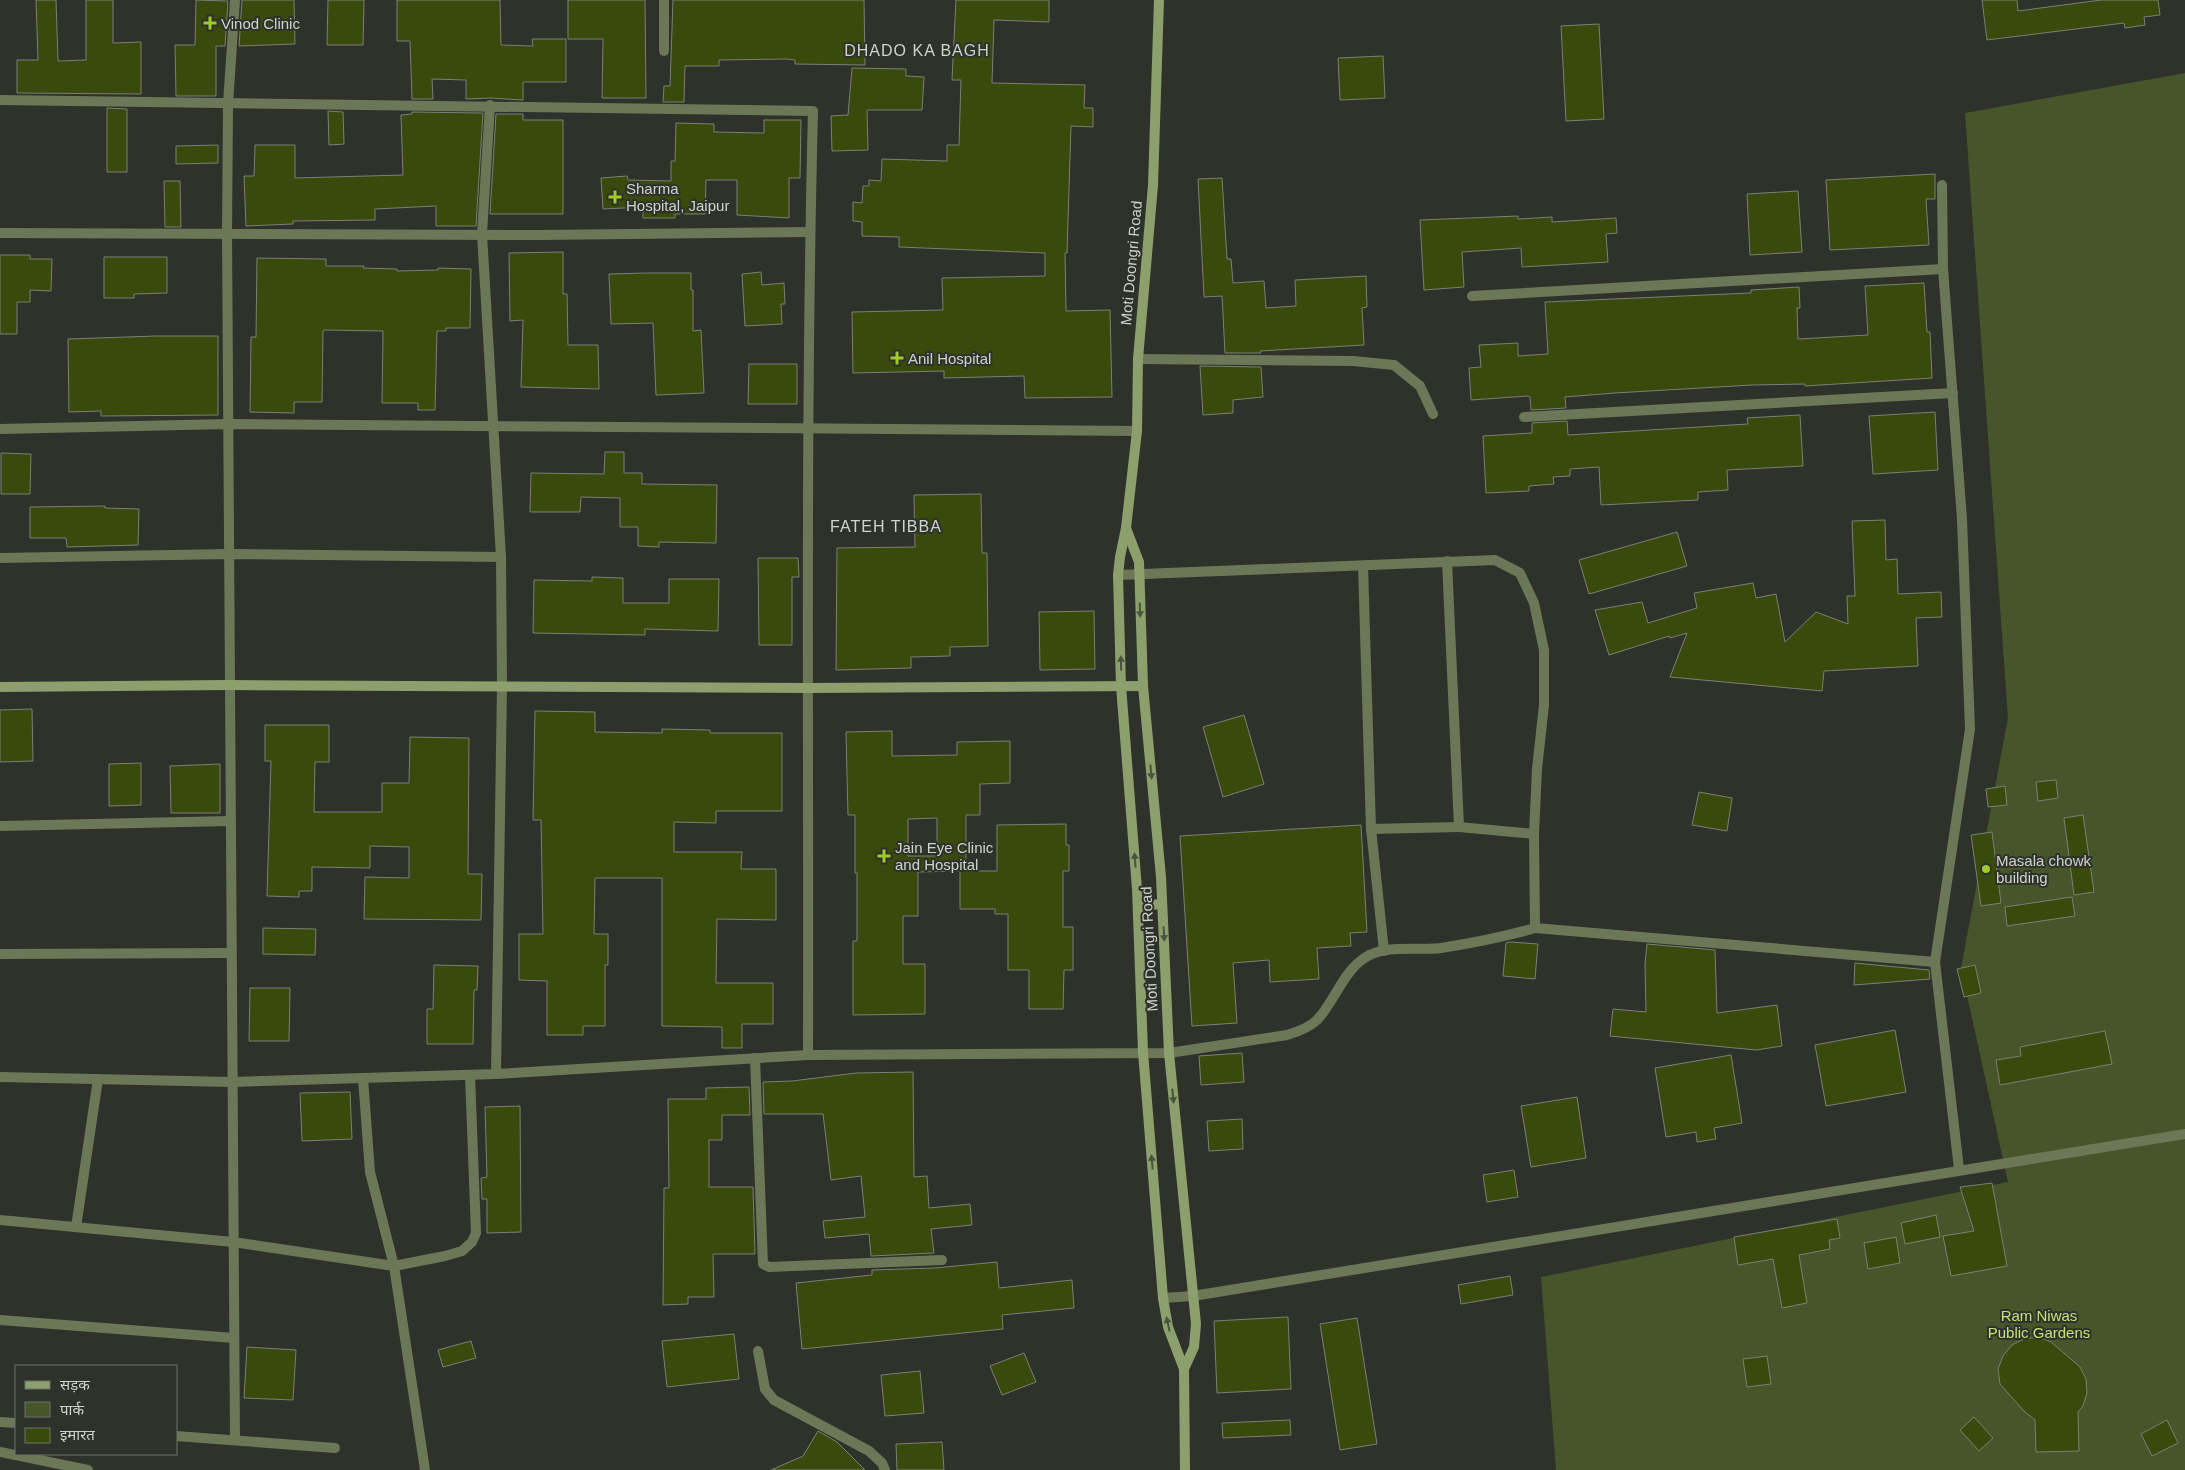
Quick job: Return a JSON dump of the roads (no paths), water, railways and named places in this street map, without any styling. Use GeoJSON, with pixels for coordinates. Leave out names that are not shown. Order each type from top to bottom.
{"type":"FeatureCollection","features":[{"type":"Feature","properties":{"kind":"street"},"geometry":{"type":"LineString","coordinates":[[234,1440],[227,233],[228,104],[235,0]]}},
{"type":"Feature","properties":{"kind":"street"},"geometry":{"type":"LineString","coordinates":[[664,0],[664,50]]}},
{"type":"Feature","properties":{"kind":"street","name":"Moti Doongri Road"},"geometry":{"type":"LineString","coordinates":[[1159,0],[1153,185],[1138,359],[1137,431],[1126,528],[1118,575],[1121,686],[1138,906],[1143,1052],[1163,1298],[1168,1327],[1184,1369],[1185,1470]]}},
{"type":"Feature","properties":{"kind":"street"},"geometry":{"type":"LineString","coordinates":[[0,100],[228,104],[490,105],[813,111],[807,430],[809,688],[808,1055]]}},
{"type":"Feature","properties":{"kind":"street"},"geometry":{"type":"LineString","coordinates":[[490,105],[482,234],[501,557],[502,686],[496,1074]]}},
{"type":"Feature","properties":{"kind":"street"},"geometry":{"type":"LineString","coordinates":[[1942,185],[1943,269],[1962,519],[1970,729],[1935,962],[1959,1169]]}},
{"type":"Feature","properties":{"kind":"street"},"geometry":{"type":"LineString","coordinates":[[0,234],[540,235],[810,232]]}},
{"type":"Feature","properties":{"kind":"street"},"geometry":{"type":"LineString","coordinates":[[1472,296],[1943,269]]}},
{"type":"Feature","properties":{"kind":"street"},"geometry":{"type":"LineString","coordinates":[[1138,359],[1353,362],[1394,365],[1420,386],[1433,414]]}},
{"type":"Feature","properties":{"kind":"street"},"geometry":{"type":"LineString","coordinates":[[1524,418],[1952,393]]}},
{"type":"Feature","properties":{"kind":"street"},"geometry":{"type":"LineString","coordinates":[[0,429],[229,424],[493,425],[807,430],[1137,431]]}},
{"type":"Feature","properties":{"kind":"street","name":"Moti Doongri Road"},"geometry":{"type":"LineString","coordinates":[[1126,528],[1136,551],[1139,575],[1144,686],[1162,904],[1169,1053],[1196,1324],[1194,1347],[1184,1369]]}},
{"type":"Feature","properties":{"kind":"street"},"geometry":{"type":"LineString","coordinates":[[0,558],[228,554],[501,557]]}},
{"type":"Feature","properties":{"kind":"street"},"geometry":{"type":"LineString","coordinates":[[1118,575],[1495,560],[1520,573],[1534,603],[1544,650],[1544,705],[1537,770],[1534,834],[1535,928]]}},
{"type":"Feature","properties":{"kind":"street"},"geometry":{"type":"LineString","coordinates":[[1447,561],[1458,827]]}},
{"type":"Feature","properties":{"kind":"street"},"geometry":{"type":"LineString","coordinates":[[1363,566],[1371,829],[1384,951]]}},
{"type":"Feature","properties":{"kind":"street"},"geometry":{"type":"LineString","coordinates":[[0,687],[230,685],[809,688],[1144,686]]}},
{"type":"Feature","properties":{"kind":"street"},"geometry":{"type":"LineString","coordinates":[[0,826],[230,821]]}},
{"type":"Feature","properties":{"kind":"street"},"geometry":{"type":"LineString","coordinates":[[1371,829],[1458,827],[1534,834]]}},
{"type":"Feature","properties":{"kind":"street"},"geometry":{"type":"LineString","coordinates":[[1138,906],[1162,904]]}},
{"type":"Feature","properties":{"kind":"street"},"geometry":{"type":"LineString","coordinates":[[0,1077],[232,1082],[496,1074],[808,1055],[1169,1053],[1287,1035],[1303,1030],[1316,1020],[1350,972],[1366,957],[1384,951],[1439,948],[1501,938],[1535,928],[1935,962]]}},
{"type":"Feature","properties":{"kind":"street"},"geometry":{"type":"LineString","coordinates":[[0,954],[231,953]]}},
{"type":"Feature","properties":{"kind":"street"},"geometry":{"type":"LineString","coordinates":[[755,1058],[763,1264],[769,1267],[942,1260]]}},
{"type":"Feature","properties":{"kind":"street"},"geometry":{"type":"LineString","coordinates":[[0,1220],[233,1242],[394,1266],[462,1251],[472,1242],[476,1233],[470,1075]]}},
{"type":"Feature","properties":{"kind":"street"},"geometry":{"type":"LineString","coordinates":[[364,1078],[370,1172],[394,1266],[425,1470]]}},
{"type":"Feature","properties":{"kind":"street"},"geometry":{"type":"LineString","coordinates":[[76,1227],[98,1079]]}},
{"type":"Feature","properties":{"kind":"street"},"geometry":{"type":"LineString","coordinates":[[1163,1298],[1193,1296],[1959,1169],[2185,1134]]}},
{"type":"Feature","properties":{"kind":"street"},"geometry":{"type":"LineString","coordinates":[[0,1320],[234,1338]]}},
{"type":"Feature","properties":{"kind":"street"},"geometry":{"type":"LineString","coordinates":[[758,1351],[765,1389],[774,1400],[869,1451],[882,1463],[885,1470]]}},
{"type":"Feature","properties":{"kind":"street"},"geometry":{"type":"LineString","coordinates":[[0,1422],[15,1423]]}},
{"type":"Feature","properties":{"kind":"street"},"geometry":{"type":"LineString","coordinates":[[178,1436],[335,1448]]}},
{"type":"Feature","properties":{"kind":"street"},"geometry":{"type":"LineString","coordinates":[[0,1452],[88,1470]]}},
{"type":"Feature","properties":{"kind":"place","name":"Vinod Clinic"},"geometry":{"type":"Point","coordinates":[210,23]}},
{"type":"Feature","properties":{"kind":"place","name":"Sharma Hospital, Jaipur"},"geometry":{"type":"Point","coordinates":[615,197]}},
{"type":"Feature","properties":{"kind":"place","name":"Anil Hospital"},"geometry":{"type":"Point","coordinates":[897,358]}},
{"type":"Feature","properties":{"kind":"place","name":"Jain Eye Clinic and Hospital"},"geometry":{"type":"Point","coordinates":[884,856]}},
{"type":"Feature","properties":{"kind":"place","name":"Masala chowk building"},"geometry":{"type":"Point","coordinates":[1986,869]}},
{"type":"Feature","properties":{"kind":"district","name":"DHADO KA BAGH"},"geometry":{"type":"Point","coordinates":[917,50]}},
{"type":"Feature","properties":{"kind":"district","name":"FATEH TIBBA"},"geometry":{"type":"Point","coordinates":[886,526]}},
{"type":"Feature","properties":{"kind":"park label","name":"Ram Niwas Public Gardens"},"geometry":{"type":"Point","coordinates":[2039,1324]}}]}
